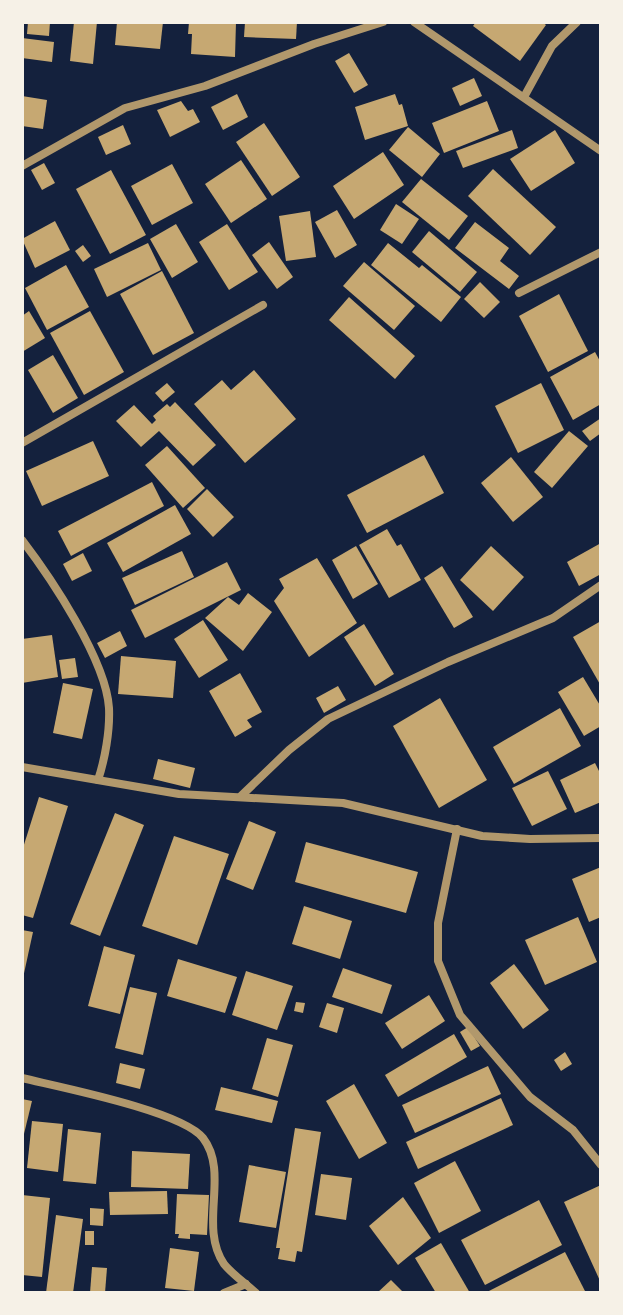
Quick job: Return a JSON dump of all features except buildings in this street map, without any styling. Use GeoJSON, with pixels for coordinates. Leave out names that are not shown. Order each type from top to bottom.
{"type":"FeatureCollection","features":[{"type":"Feature","properties":{"kind":"street"},"geometry":{"type":"LineString","coordinates":[[22,166],[125,108],[205,86],[314,44],[383,22]]}},
{"type":"Feature","properties":{"kind":"street"},"geometry":{"type":"LineString","coordinates":[[414,22],[601,151]]}},
{"type":"Feature","properties":{"kind":"street"},"geometry":{"type":"LineString","coordinates":[[524,97],[552,46],[577,22]]}},
{"type":"Feature","properties":{"kind":"street"},"geometry":{"type":"LineString","coordinates":[[519,293],[601,252]]}},
{"type":"Feature","properties":{"kind":"street"},"geometry":{"type":"LineString","coordinates":[[22,443],[263,305]]}},
{"type":"Feature","properties":{"kind":"street"},"geometry":{"type":"LineString","coordinates":[[22,540],[80,629],[100,677],[109,707],[103,764],[98,780]]}},
{"type":"Feature","properties":{"kind":"street"},"geometry":{"type":"LineString","coordinates":[[241,796],[289,750],[328,719],[448,662],[553,618],[601,585]]}},
{"type":"Feature","properties":{"kind":"street"},"geometry":{"type":"LineString","coordinates":[[22,767],[179,794],[343,803],[482,836],[601,838]]}},
{"type":"Feature","properties":{"kind":"street"},"geometry":{"type":"LineString","coordinates":[[457,829],[438,923],[438,961],[460,1015],[530,1097],[573,1130],[601,1165]]}},
{"type":"Feature","properties":{"kind":"street"},"geometry":{"type":"LineString","coordinates":[[22,1078],[168,1117],[202,1136],[213,1161],[213,1230],[223,1263],[256,1293]]}},
{"type":"Feature","properties":{"kind":"street"},"geometry":{"type":"LineString","coordinates":[[224,1293],[246,1284]]}}]}
